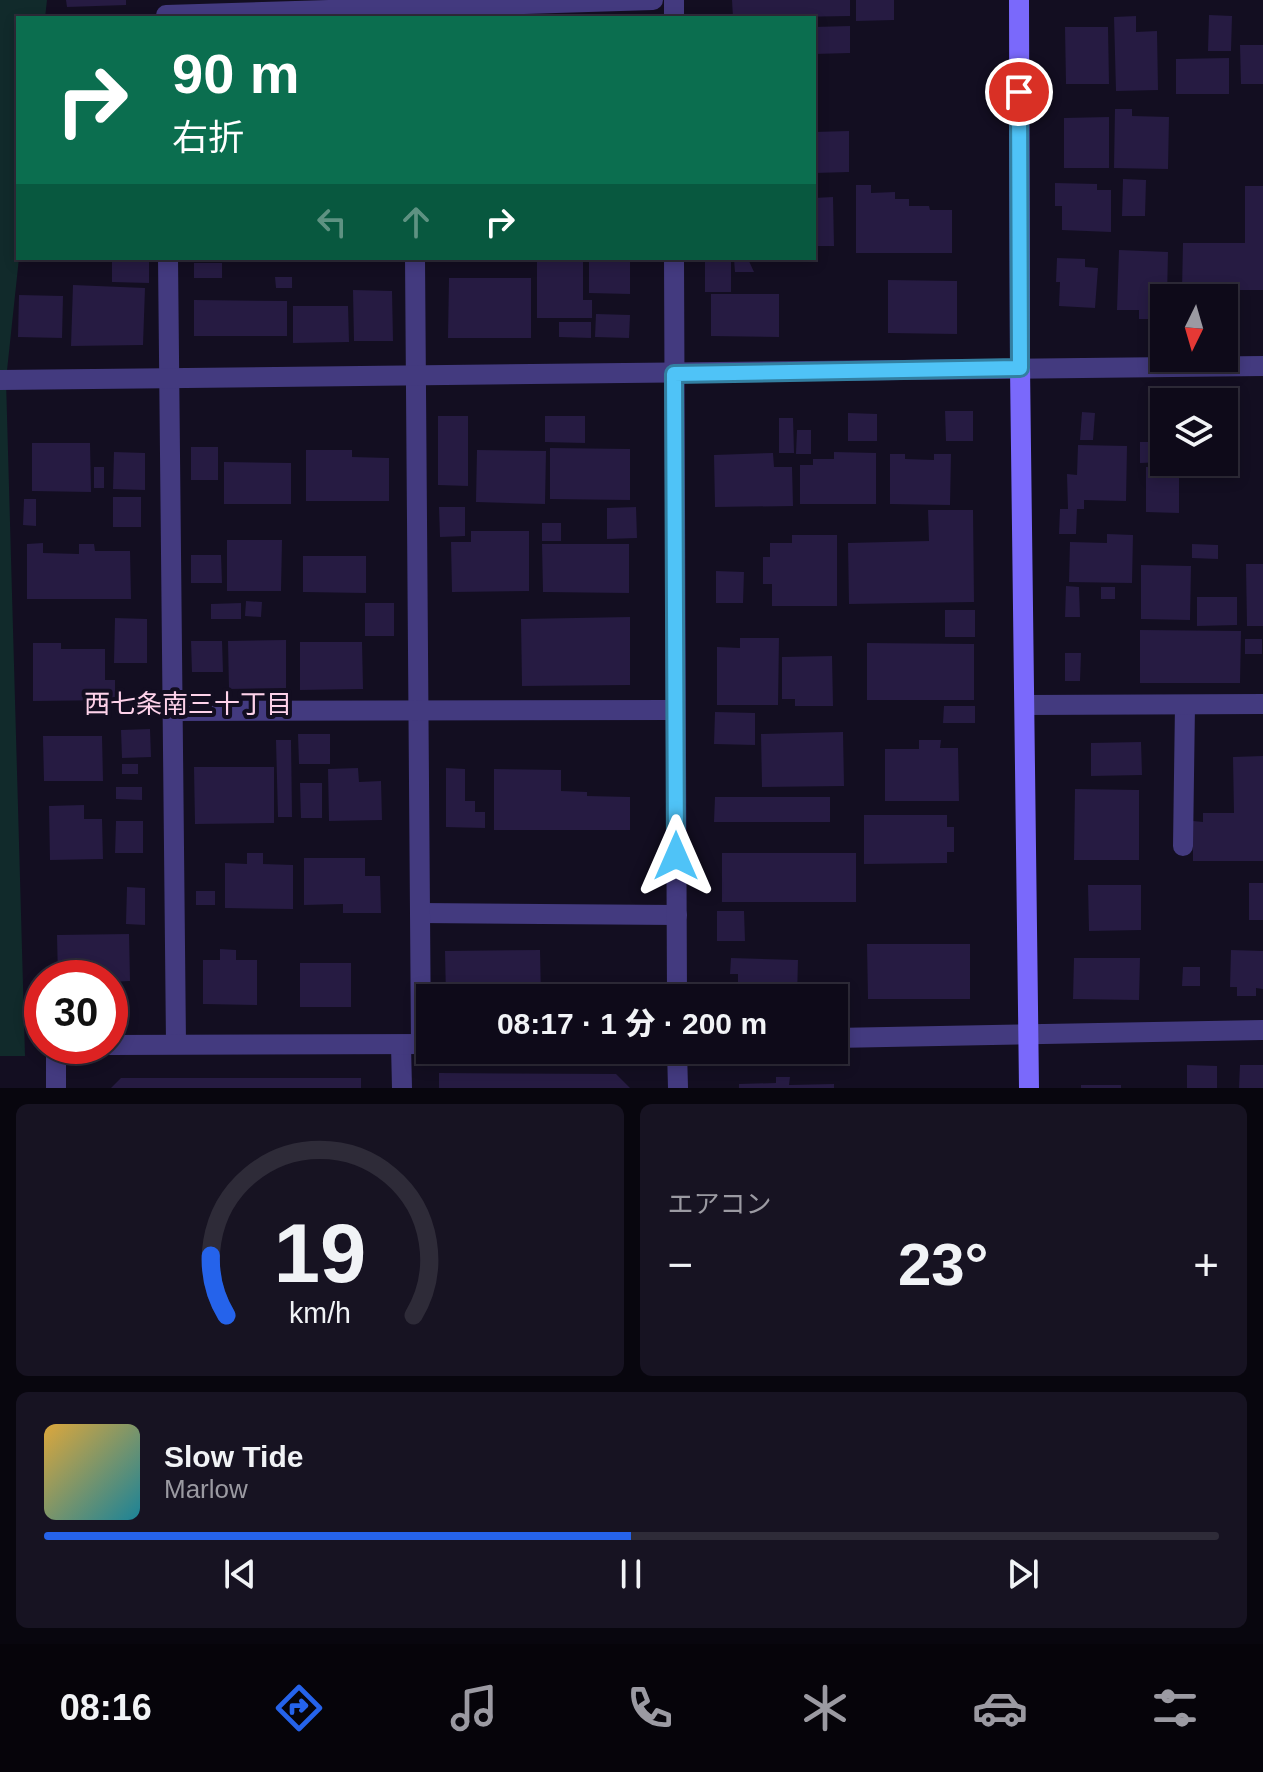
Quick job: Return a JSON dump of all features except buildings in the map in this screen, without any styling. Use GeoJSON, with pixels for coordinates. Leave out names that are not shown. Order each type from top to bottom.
{"type":"FeatureCollection","features":[{"type":"Feature","properties":{"kind":"street"},"geometry":{"type":"LineString","coordinates":[[166,11],[412,9],[653,0]]}},
{"type":"Feature","properties":{"kind":"street"},"geometry":{"type":"LineString","coordinates":[[1019,0],[1029,1088]]}},
{"type":"Feature","properties":{"kind":"street"},"geometry":{"type":"LineString","coordinates":[[168,260],[176,1044]]}},
{"type":"Feature","properties":{"kind":"street"},"geometry":{"type":"LineString","coordinates":[[415,260],[418,984]]}},
{"type":"Feature","properties":{"kind":"street"},"geometry":{"type":"LineString","coordinates":[[674,260],[677,984]]}},
{"type":"Feature","properties":{"kind":"street"},"geometry":{"type":"LineString","coordinates":[[0,380],[1263,366]]}},
{"type":"Feature","properties":{"kind":"street"},"geometry":{"type":"LineString","coordinates":[[1026,705],[1263,704]]}},
{"type":"Feature","properties":{"kind":"street"},"geometry":{"type":"LineString","coordinates":[[1183,846],[1185,705]]}},
{"type":"Feature","properties":{"kind":"street"},"geometry":{"type":"LineString","coordinates":[[172,711],[675,710]]}},
{"type":"Feature","properties":{"kind":"street"},"geometry":{"type":"LineString","coordinates":[[420,913],[677,915]]}},
{"type":"Feature","properties":{"kind":"street"},"geometry":{"type":"LineString","coordinates":[[848,1038],[1263,1030]]}},
{"type":"Feature","properties":{"kind":"street"},"geometry":{"type":"LineString","coordinates":[[128,1045],[416,1045]]}},
{"type":"Feature","properties":{"kind":"street"},"geometry":{"type":"LineString","coordinates":[[402,1088],[416,1048]]}},
{"type":"Feature","properties":{"kind":"street"},"geometry":{"type":"LineString","coordinates":[[56,1064],[56,1088]]}},
{"type":"Feature","properties":{"kind":"street"},"geometry":{"type":"LineString","coordinates":[[677,1064],[678,1088]]}},
{"type":"Feature","properties":{"kind":"green space"},"geometry":{"type":"Polygon","coordinates":[[[0,0],[47,0],[45,16],[16,16],[16,260],[19,260],[6,380],[24,1056],[0,1056],[0,0]]]}},
{"type":"Feature","properties":{"kind":"district","name":"西七条南三十丁目"},"geometry":{"type":"Point","coordinates":[188,704]}},
{"type":"Feature","properties":{"kind":"route"},"geometry":{"type":"LineString","coordinates":[[676,856],[674,374],[1020,368],[1019,92]]}}]}
